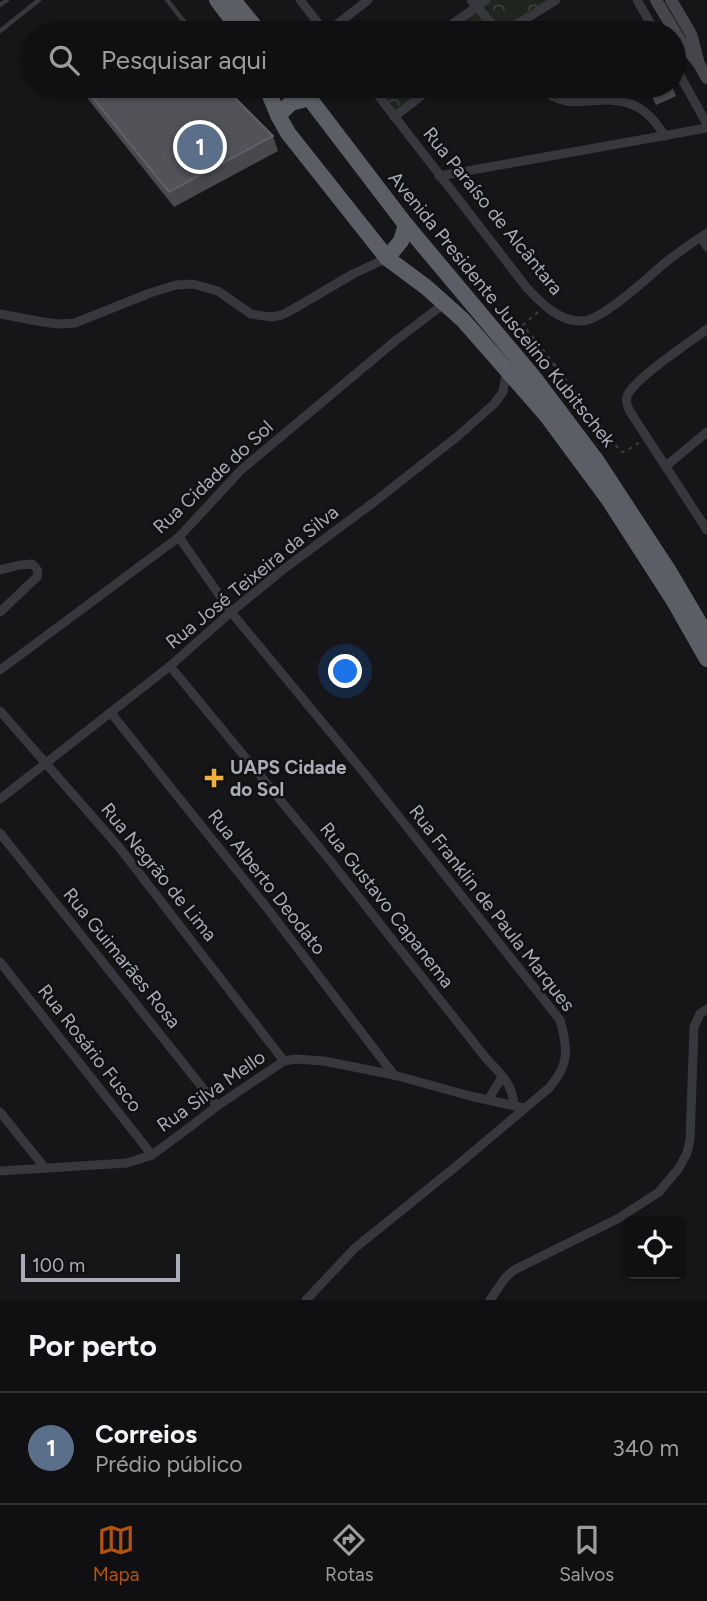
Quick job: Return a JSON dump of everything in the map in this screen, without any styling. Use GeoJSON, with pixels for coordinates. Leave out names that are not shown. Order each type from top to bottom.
{"type":"FeatureCollection","features":[{"type":"Feature","properties":{"kind":"highway"},"geometry":{"type":"LineString","coordinates":[[217,0],[233,21]]}},
{"type":"Feature","properties":{"kind":"highway"},"geometry":{"type":"LineString","coordinates":[[233,0],[250,21]]}},
{"type":"Feature","properties":{"kind":"highway","name":"Avenida Presidente Juscelino Kubitschek"},"geometry":{"type":"LineString","coordinates":[[268,98],[299,148],[387,258],[445,303],[548,416],[609,500],[674,601],[707,659]]}},
{"type":"Feature","properties":{"kind":"highway"},"geometry":{"type":"LineString","coordinates":[[278,115],[297,98]]}},
{"type":"Feature","properties":{"kind":"highway","name":"Avenida Presidente Juscelino Kubitschek"},"geometry":{"type":"LineString","coordinates":[[310,98],[406,225],[535,379],[596,460],[670,573],[707,636]]}},
{"type":"Feature","properties":{"kind":"highway"},"geometry":{"type":"LineString","coordinates":[[387,258],[401,241],[406,225]]}},
{"type":"Feature","properties":{"kind":"highway"},"geometry":{"type":"LineString","coordinates":[[423,246],[439,279],[445,303]]}},
{"type":"Feature","properties":{"kind":"main road"},"geometry":{"type":"LineString","coordinates":[[656,0],[668,21]]}},
{"type":"Feature","properties":{"kind":"main road"},"geometry":{"type":"LineString","coordinates":[[671,0],[683,21]]}},
{"type":"Feature","properties":{"kind":"main road"},"geometry":{"type":"LineString","coordinates":[[686,26],[699,64]]}},
{"type":"Feature","properties":{"kind":"main road"},"geometry":{"type":"LineString","coordinates":[[686,48],[707,78]]}},
{"type":"Feature","properties":{"kind":"street"},"geometry":{"type":"LineString","coordinates":[[341,21],[368,0]]}},
{"type":"Feature","properties":{"kind":"street"},"geometry":{"type":"LineString","coordinates":[[454,21],[474,4],[486,0]]}},
{"type":"Feature","properties":{"kind":"street"},"geometry":{"type":"LineString","coordinates":[[521,21],[556,0]]}},
{"type":"Feature","properties":{"kind":"street"},"geometry":{"type":"LineString","coordinates":[[638,0],[649,21]]}},
{"type":"Feature","properties":{"kind":"street"},"geometry":{"type":"LineString","coordinates":[[305,2],[318,21]]}},
{"type":"Feature","properties":{"kind":"street"},"geometry":{"type":"LineString","coordinates":[[474,4],[490,21]]}},
{"type":"Feature","properties":{"kind":"street"},"geometry":{"type":"LineString","coordinates":[[439,176],[665,136],[707,126],[686,87]]}},
{"type":"Feature","properties":{"kind":"street","name":"Rua Paraíso de Alcântara"},"geometry":{"type":"LineString","coordinates":[[379,98],[527,288],[544,306],[571,320],[591,320],[704,235]]}},
{"type":"Feature","properties":{"kind":"street"},"geometry":{"type":"LineString","coordinates":[[394,117],[419,98]]}},
{"type":"Feature","properties":{"kind":"street"},"geometry":{"type":"LineString","coordinates":[[555,98],[630,103],[648,114],[665,136]]}},
{"type":"Feature","properties":{"kind":"street"},"geometry":{"type":"LineString","coordinates":[[704,235],[707,247]]}},
{"type":"Feature","properties":{"kind":"street"},"geometry":{"type":"LineString","coordinates":[[0,314],[58,324],[75,323],[150,293],[176,285],[193,284],[218,291],[251,314],[271,317],[282,315],[353,274],[387,258]]}},
{"type":"Feature","properties":{"kind":"street","name":"Rua Cidade do Sol"},"geometry":{"type":"LineString","coordinates":[[0,670],[178,537],[241,470],[395,341],[445,303]]}},
{"type":"Feature","properties":{"kind":"street"},"geometry":{"type":"LineString","coordinates":[[706,528],[646,437],[626,401],[641,380],[707,329]]}},
{"type":"Feature","properties":{"kind":"street","name":"Rua José Teixeira da Silva"},"geometry":{"type":"LineString","coordinates":[[0,799],[170,666],[280,572],[409,475],[494,404],[503,392],[508,369]]}},
{"type":"Feature","properties":{"kind":"street"},"geometry":{"type":"LineString","coordinates":[[666,466],[707,432]]}},
{"type":"Feature","properties":{"kind":"street","name":"Rua Franklin de Paula Marques"},"geometry":{"type":"LineString","coordinates":[[178,537],[231,612],[365,774],[560,1020],[567,1044],[566,1060],[558,1077],[519,1107],[454,1168],[355,1248],[306,1300]]}},
{"type":"Feature","properties":{"kind":"street"},"geometry":{"type":"LineString","coordinates":[[0,570],[32,564],[38,573],[37,578],[0,612]]}},
{"type":"Feature","properties":{"kind":"street","name":"Rua Gustavo Capanema"},"geometry":{"type":"LineString","coordinates":[[170,666],[328,858],[511,1088],[519,1107]]}},
{"type":"Feature","properties":{"kind":"street","name":"Rua Negrão de Lima"},"geometry":{"type":"LineString","coordinates":[[0,711],[119,848],[284,1061]]}},
{"type":"Feature","properties":{"kind":"street","name":"Rua Alberto Deodato"},"geometry":{"type":"LineString","coordinates":[[111,713],[267,908],[394,1075]]}},
{"type":"Feature","properties":{"kind":"street","name":"Rua Guimarães Rosa"},"geometry":{"type":"LineString","coordinates":[[0,833],[217,1105]]}},
{"type":"Feature","properties":{"kind":"street","name":"Rua Rosário Fusco"},"geometry":{"type":"LineString","coordinates":[[0,962],[152,1155]]}},
{"type":"Feature","properties":{"kind":"street"},"geometry":{"type":"LineString","coordinates":[[490,1300],[514,1270],[619,1217],[659,1192],[670,1180],[687,1153],[690,1140],[694,1027],[700,1014],[707,1009]]}},
{"type":"Feature","properties":{"kind":"street","name":"Rua Silva Mello"},"geometry":{"type":"LineString","coordinates":[[0,1171],[127,1163],[152,1155],[217,1105],[284,1061],[296,1059],[324,1061],[394,1075],[519,1107]]}},
{"type":"Feature","properties":{"kind":"street"},"geometry":{"type":"LineString","coordinates":[[488,1100],[502,1077]]}},
{"type":"Feature","properties":{"kind":"street"},"geometry":{"type":"LineString","coordinates":[[0,1112],[45,1168]]}},
{"type":"Feature","properties":{"kind":"lane"},"geometry":{"type":"LineString","coordinates":[[0,5],[7,0]]}},
{"type":"Feature","properties":{"kind":"lane"},"geometry":{"type":"LineString","coordinates":[[0,31],[39,0]]}},
{"type":"Feature","properties":{"kind":"lane"},"geometry":{"type":"LineString","coordinates":[[167,0],[184,21]]}},
{"type":"Feature","properties":{"kind":"path"},"geometry":{"type":"LineString","coordinates":[[544,306],[523,325],[621,452],[646,437]]}},
{"type":"Feature","properties":{"kind":"path"},"geometry":{"type":"LineString","coordinates":[[545,371],[554,364]]}},
{"type":"Feature","properties":{"kind":"green space"},"geometry":{"type":"Polygon","coordinates":[[[488,0],[549,0],[517,21],[459,21],[488,0]]]}},
{"type":"Feature","properties":{"kind":"green space"},"geometry":{"type":"Polygon","coordinates":[[[378,98],[412,98],[391,114],[378,98]]]}},
{"type":"Feature","properties":{"kind":"building"},"geometry":{"type":"Polygon","coordinates":[[[93,98],[235,98],[273,136],[169,192],[93,98]]]}},
{"type":"Feature","properties":{"kind":"place","name":"Correios"},"geometry":{"type":"Point","coordinates":[200,147]}},
{"type":"Feature","properties":{"kind":"place","name":"UAPS Cidade do Sol"},"geometry":{"type":"Point","coordinates":[214,778]}}]}
